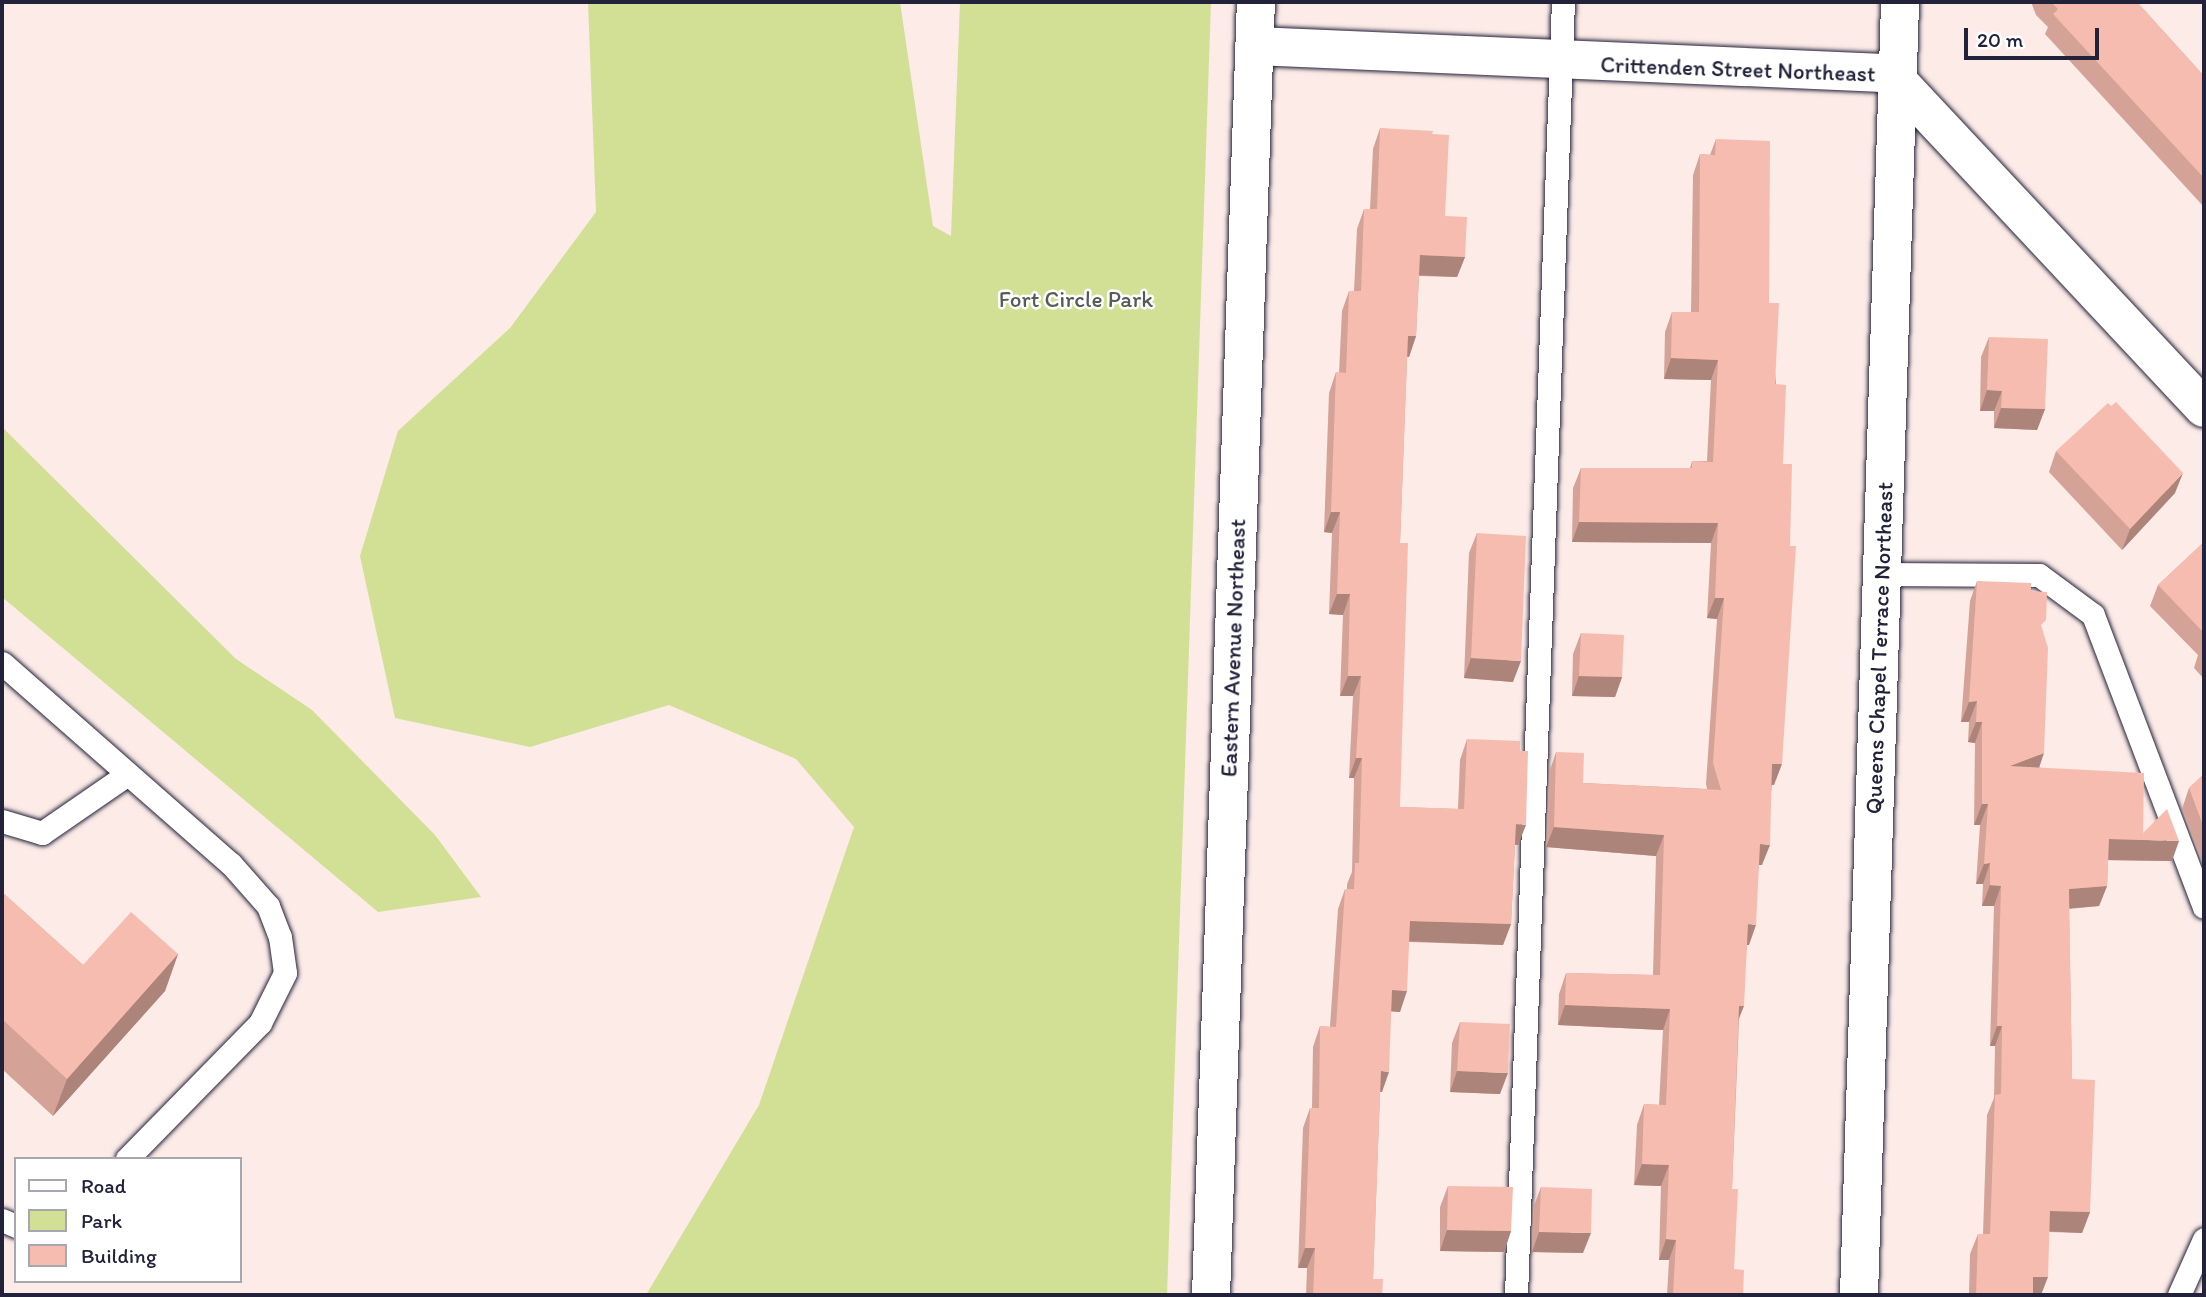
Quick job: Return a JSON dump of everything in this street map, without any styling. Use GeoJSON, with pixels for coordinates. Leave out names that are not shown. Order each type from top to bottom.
{"type":"FeatureCollection","features":[{"type":"Feature","properties":{"kind":"street","name":"Eastern Avenue Northeast"},"geometry":{"type":"LineString","coordinates":[[1211,1295],[1256,2]]}},
{"type":"Feature","properties":{"kind":"street","name":"Queens Chapel Terrace Northeast"},"geometry":{"type":"LineString","coordinates":[[1858,1295],[1900,2]]}},
{"type":"Feature","properties":{"kind":"street","name":"Crittenden Street Northeast"},"geometry":{"type":"LineString","coordinates":[[1255,46],[1860,72],[1897,80],[2204,408]]}},
{"type":"Feature","properties":{"kind":"lane"},"geometry":{"type":"LineString","coordinates":[[1516,1295],[1563,2]]}},
{"type":"Feature","properties":{"kind":"lane"},"geometry":{"type":"LineString","coordinates":[[1881,573],[2039,575],[2093,615],[2204,907]]}},
{"type":"Feature","properties":{"kind":"lane"},"geometry":{"type":"LineString","coordinates":[[2,663],[231,864],[268,906],[280,937],[285,973],[260,1023],[129,1157]]}},
{"type":"Feature","properties":{"kind":"lane"},"geometry":{"type":"LineString","coordinates":[[2,821],[42,833],[128,774]]}},
{"type":"Feature","properties":{"kind":"lane"},"geometry":{"type":"LineString","coordinates":[[2179,1295],[2204,1239]]}},
{"type":"Feature","properties":{"kind":"green space","name":"Fort Circle Park"},"geometry":{"type":"Polygon","coordinates":[[[588,2],[900,2],[933,226],[951,236],[960,2],[1211,2],[1167,1295],[646,1295],[759,1105],[854,827],[796,759],[669,705],[530,747],[395,718],[360,556],[398,431],[510,328],[596,212],[588,2]]]}},
{"type":"Feature","properties":{"kind":"green space"},"geometry":{"type":"Polygon","coordinates":[[[2,427],[236,659],[312,710],[435,835],[481,897],[378,912],[2,597],[2,427]]]}},
{"type":"Feature","properties":{"kind":"building"},"geometry":{"type":"Polygon","coordinates":[[[2051,2],[2137,2],[2204,76],[2204,178],[2053,14],[2058,9],[2051,2]]]}},
{"type":"Feature","properties":{"kind":"building"},"geometry":{"type":"Polygon","coordinates":[[[1380,128],[1433,131],[1432,134],[1449,135],[1445,216],[1467,217],[1465,257],[1420,255],[1416,336],[1408,336],[1400,543],[1408,543],[1400,807],[1464,809],[1467,739],[1520,741],[1520,751],[1528,751],[1526,825],[1516,824],[1511,924],[1410,921],[1407,991],[1392,990],[1389,1072],[1381,1071],[1373,1279],[1383,1279],[1382,1295],[1313,1295],[1315,1248],[1305,1248],[1310,1108],[1319,1108],[1320,1026],[1336,1027],[1345,889],[1354,889],[1355,863],[1359,863],[1362,758],[1356,758],[1361,676],[1348,676],[1350,594],[1337,594],[1340,512],[1331,512],[1336,372],[1346,373],[1349,291],[1361,291],[1364,209],[1377,209],[1380,128]]]}},
{"type":"Feature","properties":{"kind":"building"},"geometry":{"type":"Polygon","coordinates":[[[1716,139],[1770,141],[1769,303],[1779,303],[1775,384],[1786,385],[1783,464],[1792,464],[1790,546],[1796,546],[1782,764],[1772,764],[1770,845],[1760,844],[1756,925],[1748,924],[1744,1006],[1739,1006],[1732,1189],[1738,1189],[1734,1269],[1744,1270],[1743,1295],[1673,1295],[1676,1240],[1666,1239],[1669,1165],[1642,1164],[1644,1104],[1666,1105],[1670,1009],[1565,1005],[1566,973],[1660,975],[1664,835],[1554,827],[1556,752],[1584,753],[1583,783],[1721,790],[1713,763],[1724,598],[1715,598],[1718,523],[1579,522],[1581,468],[1692,468],[1692,461],[1713,462],[1718,360],[1671,358],[1672,312],[1699,312],[1700,154],[1715,155],[1716,139]]]}},
{"type":"Feature","properties":{"kind":"building"},"geometry":{"type":"Polygon","coordinates":[[[1989,337],[2048,339],[2045,409],[2001,408],[2002,391],[1987,390],[1989,337]]]}},
{"type":"Feature","properties":{"kind":"building"},"geometry":{"type":"Polygon","coordinates":[[[2116,402],[2183,473],[2130,529],[2056,451],[2108,403],[2111,406],[2116,402]]]}},
{"type":"Feature","properties":{"kind":"building"},"geometry":{"type":"Polygon","coordinates":[[[1477,533],[1526,536],[1521,661],[1471,658],[1477,533]]]}},
{"type":"Feature","properties":{"kind":"building"},"geometry":{"type":"Polygon","coordinates":[[[2204,542],[2204,633],[2158,585],[2204,542]]]}},
{"type":"Feature","properties":{"kind":"building"},"geometry":{"type":"Polygon","coordinates":[[[1977,581],[2031,583],[2031,591],[2047,592],[2046,620],[2041,625],[2048,648],[2044,753],[2010,766],[2144,773],[2143,833],[2167,809],[2179,841],[2109,839],[2107,886],[2069,889],[2072,1079],[2095,1080],[2090,1212],[2050,1211],[2048,1277],[2033,1277],[2033,1295],[1976,1295],[1978,1234],[1990,1234],[1995,1095],[2001,1094],[2002,1026],[1997,1026],[2001,886],[1990,885],[1990,863],[1984,864],[1988,804],[1982,804],[1982,722],[1976,722],[1977,701],[1969,702],[1977,581]]]}},
{"type":"Feature","properties":{"kind":"building"},"geometry":{"type":"Polygon","coordinates":[[[1581,633],[1624,635],[1622,677],[1579,676],[1581,633]]]}},
{"type":"Feature","properties":{"kind":"building"},"geometry":{"type":"Polygon","coordinates":[[[2204,774],[2204,828],[2189,788],[2204,774]]]}},
{"type":"Feature","properties":{"kind":"building"},"geometry":{"type":"Polygon","coordinates":[[[2,892],[83,965],[131,912],[178,954],[67,1079],[2,1019],[2,892]]]}},
{"type":"Feature","properties":{"kind":"building"},"geometry":{"type":"Polygon","coordinates":[[[1460,1022],[1510,1024],[1508,1073],[1457,1071],[1460,1022]]]}},
{"type":"Feature","properties":{"kind":"building"},"geometry":{"type":"Polygon","coordinates":[[[1448,1186],[1513,1187],[1511,1231],[1447,1230],[1448,1186]]]}},
{"type":"Feature","properties":{"kind":"building"},"geometry":{"type":"Polygon","coordinates":[[[1541,1187],[1592,1189],[1591,1233],[1539,1232],[1541,1187]]]}}]}
